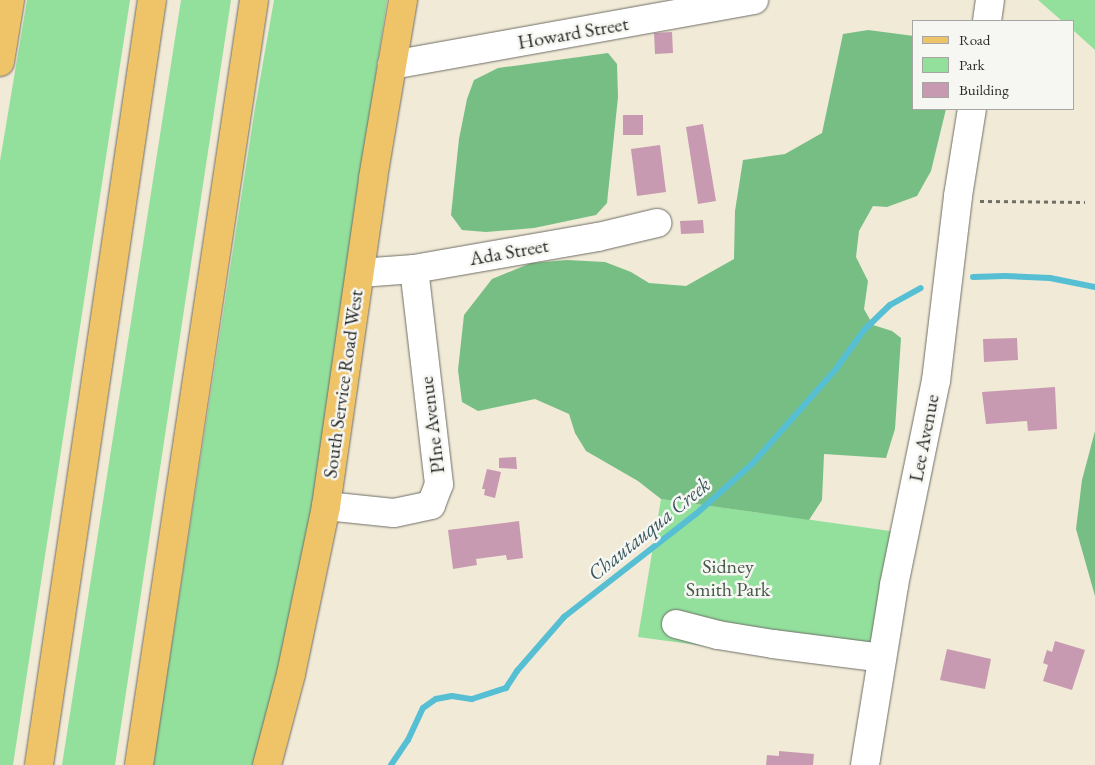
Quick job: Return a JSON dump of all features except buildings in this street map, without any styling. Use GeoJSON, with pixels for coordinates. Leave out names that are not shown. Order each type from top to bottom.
{"type":"FeatureCollection","features":[{"type":"Feature","properties":{"kind":"main road"},"geometry":{"type":"LineString","coordinates":[[0,62],[10,0]]}},
{"type":"Feature","properties":{"kind":"main road"},"geometry":{"type":"LineString","coordinates":[[39,765],[152,0]]}},
{"type":"Feature","properties":{"kind":"main road"},"geometry":{"type":"LineString","coordinates":[[139,765],[254,0]]}},
{"type":"Feature","properties":{"kind":"main road","name":"South Service Road West"},"geometry":{"type":"LineString","coordinates":[[267,765],[292,674],[326,506],[403,0]]}},
{"type":"Feature","properties":{"kind":"street","name":"Howard Street"},"geometry":{"type":"LineString","coordinates":[[392,65],[754,0]]}},
{"type":"Feature","properties":{"kind":"street","name":"Lee Avenue"},"geometry":{"type":"LineString","coordinates":[[865,765],[894,585],[936,381],[958,196],[972,110]]}},
{"type":"Feature","properties":{"kind":"street","name":"Ada Street"},"geometry":{"type":"LineString","coordinates":[[360,273],[414,268],[598,237],[657,223]]}},
{"type":"Feature","properties":{"kind":"street","name":"PIne Avenue"},"geometry":{"type":"LineString","coordinates":[[326,506],[394,513],[431,505],[439,484],[414,268]]}},
{"type":"Feature","properties":{"kind":"street"},"geometry":{"type":"LineString","coordinates":[[676,624],[718,635],[882,658]]}},
{"type":"Feature","properties":{"kind":"path"},"geometry":{"type":"LineString","coordinates":[[972,200],[1085,202]]}},
{"type":"Feature","properties":{"kind":"green space"},"geometry":{"type":"Polygon","coordinates":[[[27,0],[130,0],[13,765],[0,765],[0,161],[27,0]]]}},
{"type":"Feature","properties":{"kind":"green space"},"geometry":{"type":"Polygon","coordinates":[[[181,0],[231,0],[115,765],[62,765],[181,0]]]}},
{"type":"Feature","properties":{"kind":"green space"},"geometry":{"type":"Polygon","coordinates":[[[274,0],[387,0],[338,326],[341,333],[291,635],[258,765],[153,765],[255,108],[274,0]]]}},
{"type":"Feature","properties":{"kind":"green space"},"geometry":{"type":"Polygon","coordinates":[[[1038,0],[1095,0],[1095,50],[1075,32],[1075,20],[1061,20],[1038,0]]]}},
{"type":"Feature","properties":{"kind":"green space"},"geometry":{"type":"Polygon","coordinates":[[[868,30],[912,36],[912,110],[946,110],[931,171],[917,196],[887,207],[873,206],[859,231],[856,257],[868,281],[864,309],[873,325],[892,331],[901,338],[895,429],[886,458],[824,454],[822,500],[809,520],[661,499],[638,481],[586,451],[575,433],[569,414],[535,399],[478,411],[462,402],[458,370],[464,315],[492,279],[531,263],[567,260],[605,262],[631,272],[649,283],[686,286],[734,259],[735,211],[743,160],[785,154],[822,133],[843,34],[868,30]]]}},
{"type":"Feature","properties":{"kind":"green space"},"geometry":{"type":"Polygon","coordinates":[[[608,53],[617,64],[618,97],[607,203],[596,215],[534,228],[486,232],[462,230],[451,215],[459,139],[467,99],[474,80],[498,68],[608,53]]]}},
{"type":"Feature","properties":{"kind":"green space"},"geometry":{"type":"Polygon","coordinates":[[[1095,431],[1095,596],[1076,529],[1082,480],[1095,431]]]}},
{"type":"Feature","properties":{"kind":"green space","name":"Sidney Smith Park"},"geometry":{"type":"Polygon","coordinates":[[[661,499],[897,532],[869,668],[638,637],[661,499]]]}},
{"type":"Feature","properties":{"kind":"waterway","name":"Chautauqua Creek"},"geometry":{"type":"LineString","coordinates":[[973,277],[1050,278],[1095,287]]}},
{"type":"Feature","properties":{"kind":"waterway","name":"Chautauqua Creek"},"geometry":{"type":"LineString","coordinates":[[391,765],[408,740],[423,708],[436,699],[452,696],[472,699],[506,688],[517,671],[564,617],[696,514],[752,464],[836,369],[864,330],[890,305],[921,288]]}}]}
